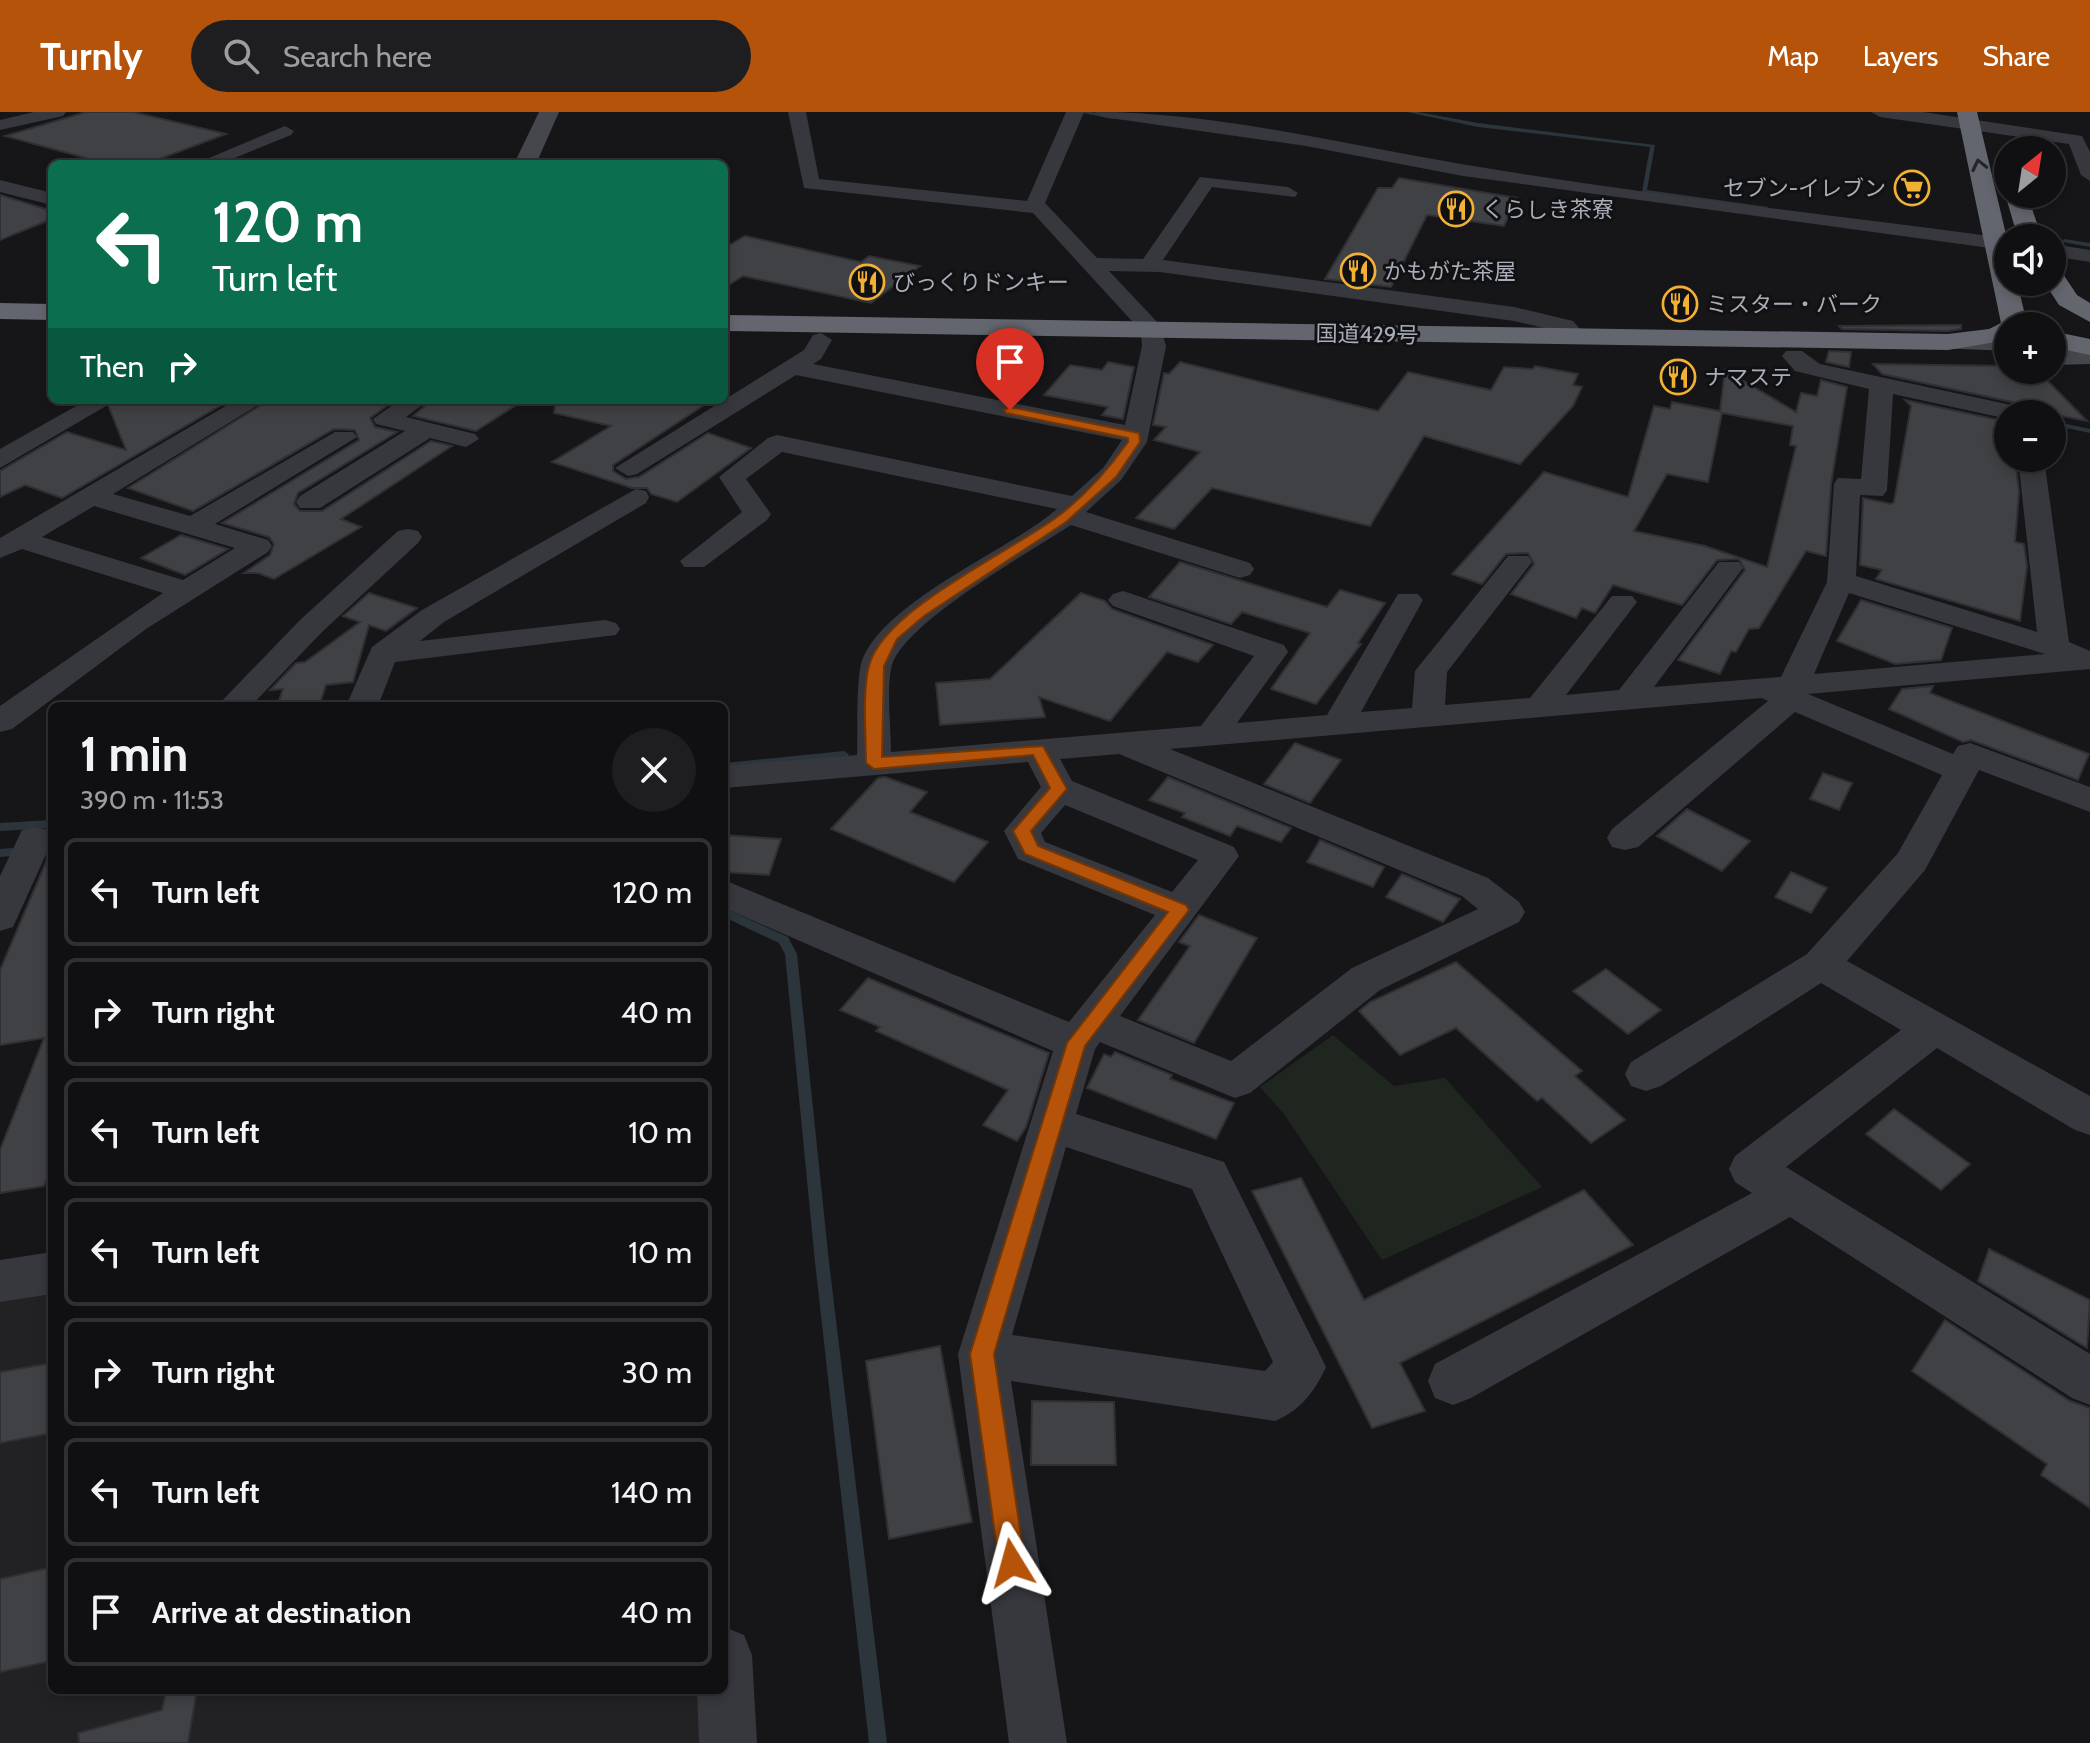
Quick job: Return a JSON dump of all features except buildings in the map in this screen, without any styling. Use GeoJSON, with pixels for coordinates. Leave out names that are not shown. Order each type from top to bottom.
{"type":"FeatureCollection","features":[{"type":"Feature","properties":{"kind":"highway"},"geometry":{"type":"LineString","coordinates":[[1969,117],[1994,230]]}},
{"type":"Feature","properties":{"kind":"highway"},"geometry":{"type":"LineString","coordinates":[[2065,296],[2090,314]]}},
{"type":"Feature","properties":{"kind":"highway"},"geometry":{"type":"LineString","coordinates":[[0,311],[48,312]]}},
{"type":"Feature","properties":{"kind":"highway","name":"国道429号"},"geometry":{"type":"LineString","coordinates":[[728,323],[1794,356],[1955,351]]}},
{"type":"Feature","properties":{"kind":"highway"},"geometry":{"type":"LineString","coordinates":[[0,326],[48,327]]}},
{"type":"Feature","properties":{"kind":"highway","name":"国道429号"},"geometry":{"type":"LineString","coordinates":[[728,339],[1576,337],[1994,352]]}},
{"type":"Feature","properties":{"kind":"highway"},"geometry":{"type":"LineString","coordinates":[[2066,342],[2090,344]]}},
{"type":"Feature","properties":{"kind":"main road"},"geometry":{"type":"LineString","coordinates":[[527,160],[549,112]]}},
{"type":"Feature","properties":{"kind":"main road"},"geometry":{"type":"LineString","coordinates":[[1955,351],[1994,336]]}},
{"type":"Feature","properties":{"kind":"main road"},"geometry":{"type":"LineString","coordinates":[[2066,346],[2090,356]]}},
{"type":"Feature","properties":{"kind":"main road"},"geometry":{"type":"LineString","coordinates":[[1955,351],[1994,356]]}},
{"type":"Feature","properties":{"kind":"street"},"geometry":{"type":"LineString","coordinates":[[0,125],[57,112]]}},
{"type":"Feature","properties":{"kind":"street"},"geometry":{"type":"LineString","coordinates":[[797,112],[811,184],[1037,208],[1091,264],[1153,338],[1135,435],[1112,474],[1073,510],[919,613],[891,637],[876,666],[874,763]]}},
{"type":"Feature","properties":{"kind":"street"},"geometry":{"type":"LineString","coordinates":[[1037,208],[1037,198],[1075,112]]}},
{"type":"Feature","properties":{"kind":"street"},"geometry":{"type":"LineString","coordinates":[[1103,112],[1306,141],[1463,170],[1994,243]]}},
{"type":"Feature","properties":{"kind":"street"},"geometry":{"type":"LineString","coordinates":[[1880,112],[1969,117],[2076,140],[2090,175]]}},
{"type":"Feature","properties":{"kind":"street"},"geometry":{"type":"LineString","coordinates":[[214,160],[285,131]]}},
{"type":"Feature","properties":{"kind":"street"},"geometry":{"type":"LineString","coordinates":[[1149,265],[1207,181],[1288,193]]}},
{"type":"Feature","properties":{"kind":"street"},"geometry":{"type":"LineString","coordinates":[[0,186],[48,198]]}},
{"type":"Feature","properties":{"kind":"street"},"geometry":{"type":"LineString","coordinates":[[2066,252],[2090,256]]}},
{"type":"Feature","properties":{"kind":"street"},"geometry":{"type":"LineString","coordinates":[[1091,264],[1149,265],[1514,314],[1565,326],[1576,337]]}},
{"type":"Feature","properties":{"kind":"street"},"geometry":{"type":"LineString","coordinates":[[364,702],[383,654],[433,616],[632,482],[813,354],[821,340]]}},
{"type":"Feature","properties":{"kind":"street"},"geometry":{"type":"LineString","coordinates":[[1794,356],[1803,366],[1814,370],[1994,408]]}},
{"type":"Feature","properties":{"kind":"street"},"geometry":{"type":"LineString","coordinates":[[792,367],[1135,435]]}},
{"type":"Feature","properties":{"kind":"street"},"geometry":{"type":"LineString","coordinates":[[1881,384],[1874,490],[1847,484],[1841,581],[2090,659]]}},
{"type":"Feature","properties":{"kind":"street"},"geometry":{"type":"LineString","coordinates":[[20,539],[247,404]]}},
{"type":"Feature","properties":{"kind":"street"},"geometry":{"type":"LineString","coordinates":[[410,404],[385,419],[466,439]]}},
{"type":"Feature","properties":{"kind":"street"},"geometry":{"type":"LineString","coordinates":[[5,454],[94,406]]}},
{"type":"Feature","properties":{"kind":"street"},"geometry":{"type":"LineString","coordinates":[[310,502],[426,429]]}},
{"type":"Feature","properties":{"kind":"street"},"geometry":{"type":"LineString","coordinates":[[0,722],[135,623],[258,546],[201,530],[201,521],[344,437]]}},
{"type":"Feature","properties":{"kind":"street"},"geometry":{"type":"LineString","coordinates":[[694,561],[757,514],[732,477],[777,443],[1073,510],[1240,569]]}},
{"type":"Feature","properties":{"kind":"street"},"geometry":{"type":"LineString","coordinates":[[2033,472],[2054,646]]}},
{"type":"Feature","properties":{"kind":"street"},"geometry":{"type":"LineString","coordinates":[[95,497],[141,513],[201,527]]}},
{"type":"Feature","properties":{"kind":"street"},"geometry":{"type":"LineString","coordinates":[[0,513],[20,539],[187,591]]}},
{"type":"Feature","properties":{"kind":"street"},"geometry":{"type":"LineString","coordinates":[[237,702],[311,626],[408,537]]}},
{"type":"Feature","properties":{"kind":"street"},"geometry":{"type":"LineString","coordinates":[[1428,716],[1431,671],[1518,562]]}},
{"type":"Feature","properties":{"kind":"street"},"geometry":{"type":"LineString","coordinates":[[1629,699],[1729,568]]}},
{"type":"Feature","properties":{"kind":"street"},"geometry":{"type":"LineString","coordinates":[[1625,838],[1783,690],[1836,589]]}},
{"type":"Feature","properties":{"kind":"street"},"geometry":{"type":"LineString","coordinates":[[1123,600],[1273,652],[1212,734]]}},
{"type":"Feature","properties":{"kind":"street"},"geometry":{"type":"LineString","coordinates":[[1338,724],[1408,600]]}},
{"type":"Feature","properties":{"kind":"street"},"geometry":{"type":"LineString","coordinates":[[1541,706],[1622,602]]}},
{"type":"Feature","properties":{"kind":"street"},"geometry":{"type":"LineString","coordinates":[[383,654],[605,629]]}},
{"type":"Feature","properties":{"kind":"street"},"geometry":{"type":"LineString","coordinates":[[728,777],[1541,706],[1783,690],[2090,659]]}},
{"type":"Feature","properties":{"kind":"street"},"geometry":{"type":"LineString","coordinates":[[1783,690],[1962,770]]}},
{"type":"Feature","properties":{"kind":"street"},"geometry":{"type":"LineString","coordinates":[[728,895],[1084,1033],[1235,1081],[1366,979],[1506,912],[1475,887],[1122,742]]}},
{"type":"Feature","properties":{"kind":"street"},"geometry":{"type":"LineString","coordinates":[[1038,749],[1059,789],[1221,856],[1084,1033],[982,1354],[1038,1743]]}},
{"type":"Feature","properties":{"kind":"street"},"geometry":{"type":"LineString","coordinates":[[1646,1074],[1821,964],[1912,861],[1970,754],[2090,800]]}},
{"type":"Feature","properties":{"kind":"street"},"geometry":{"type":"LineString","coordinates":[[1059,789],[1022,831],[1031,850],[1180,910]]}},
{"type":"Feature","properties":{"kind":"street"},"geometry":{"type":"LineString","coordinates":[[0,917],[29,844]]}},
{"type":"Feature","properties":{"kind":"street"},"geometry":{"type":"LineString","coordinates":[[1821,964],[1932,1029],[1960,1040],[2090,1117]]}},
{"type":"Feature","properties":{"kind":"street"},"geometry":{"type":"LineString","coordinates":[[1932,1029],[1751,1169],[2090,1381]]}},
{"type":"Feature","properties":{"kind":"street"},"geometry":{"type":"LineString","coordinates":[[982,1354],[1275,1397],[1301,1367],[1208,1175],[1053,1125]]}},
{"type":"Feature","properties":{"kind":"street"},"geometry":{"type":"LineString","coordinates":[[1453,1381],[1791,1194]]}},
{"type":"Feature","properties":{"kind":"street"},"geometry":{"type":"LineString","coordinates":[[0,1281],[48,1274]]}},
{"type":"Feature","properties":{"kind":"street"},"geometry":{"type":"LineString","coordinates":[[726,1694],[728,1743]]}},
{"type":"Feature","properties":{"kind":"shaded area"},"geometry":{"type":"Polygon","coordinates":[[[1333,1035],[1394,1086],[1445,1078],[1542,1187],[1382,1260],[1284,1114],[1260,1087],[1333,1035]]]}},
{"type":"Feature","properties":{"kind":"shaded area"},"geometry":{"type":"Polygon","coordinates":[[[48,1290],[48,1694],[706,1694],[707,1743],[0,1743],[0,1298],[48,1290]]]}},
{"type":"Feature","properties":{"kind":"waterway"},"geometry":{"type":"LineString","coordinates":[[1081,112],[1113,117]]}},
{"type":"Feature","properties":{"kind":"waterway"},"geometry":{"type":"LineString","coordinates":[[1410,112],[1478,125],[1653,146],[1644,191],[1765,207]]}},
{"type":"Feature","properties":{"kind":"waterway"},"geometry":{"type":"LineString","coordinates":[[2066,241],[2090,245]]}},
{"type":"Feature","properties":{"kind":"waterway"},"geometry":{"type":"LineString","coordinates":[[2066,426],[2090,431]]}},
{"type":"Feature","properties":{"kind":"waterway"},"geometry":{"type":"LineString","coordinates":[[728,766],[844,754]]}},
{"type":"Feature","properties":{"kind":"waterway"},"geometry":{"type":"LineString","coordinates":[[0,827],[48,824]]}},
{"type":"Feature","properties":{"kind":"waterway"},"geometry":{"type":"LineString","coordinates":[[0,853],[48,849]]}},
{"type":"Feature","properties":{"kind":"waterway"},"geometry":{"type":"LineString","coordinates":[[728,914],[784,940],[791,954],[822,1262],[878,1743]]}},
{"type":"Feature","properties":{"kind":"place","name":"セブン-イレブン"},"geometry":{"type":"Point","coordinates":[1912,188]}},
{"type":"Feature","properties":{"kind":"place","name":"くらしき茶寮"},"geometry":{"type":"Point","coordinates":[1456,209]}},
{"type":"Feature","properties":{"kind":"place","name":"かもがた茶屋"},"geometry":{"type":"Point","coordinates":[1358,271]}},
{"type":"Feature","properties":{"kind":"place","name":"びっくりドンキー"},"geometry":{"type":"Point","coordinates":[867,282]}},
{"type":"Feature","properties":{"kind":"place","name":"ミスター・バーク"},"geometry":{"type":"Point","coordinates":[1680,304]}},
{"type":"Feature","properties":{"kind":"place","name":"ナマステ"},"geometry":{"type":"Point","coordinates":[1678,377]}},
{"type":"Feature","properties":{"kind":"route"},"geometry":{"type":"LineString","coordinates":[[1010,410],[1135,435],[1134,442],[1112,474],[1062,519],[919,613],[891,637],[876,666],[874,763],[1038,749],[1059,789],[1022,831],[1031,850],[1180,910],[1076,1043],[1021,1234],[982,1354],[1012,1563]]}}]}
